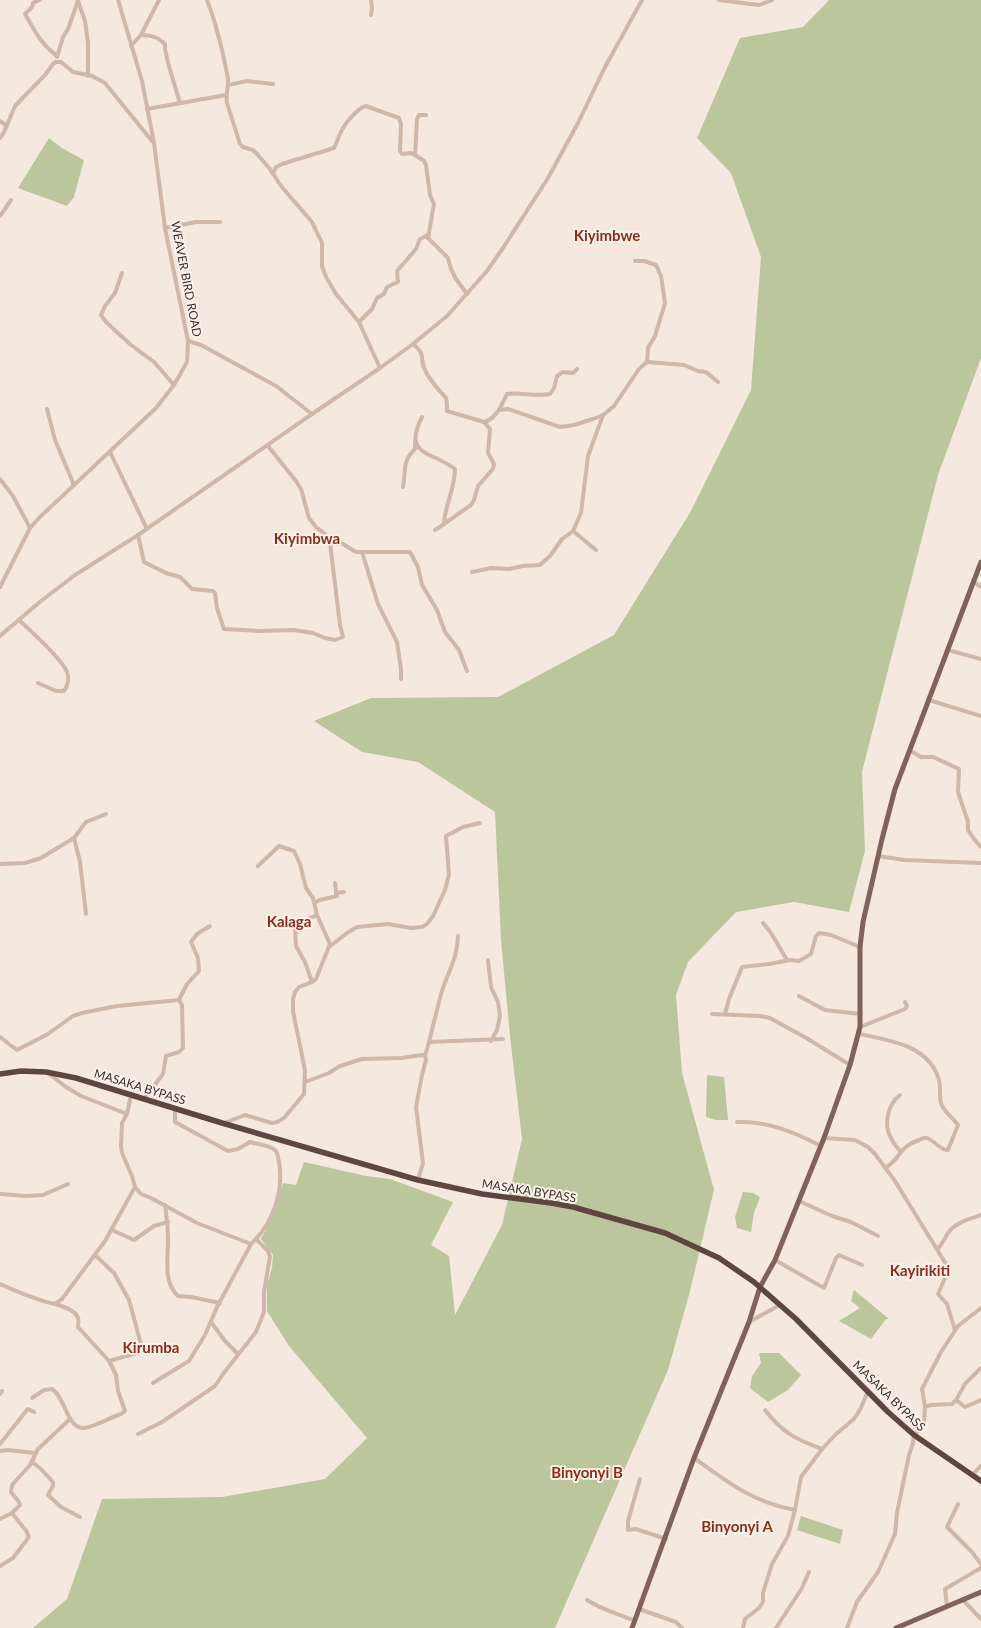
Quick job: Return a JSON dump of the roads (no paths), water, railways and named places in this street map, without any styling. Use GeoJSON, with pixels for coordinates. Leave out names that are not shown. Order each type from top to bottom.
{"type":"FeatureCollection","features":[{"type":"Feature","properties":{"kind":"highway","name":"MASAKA BYPASS"},"geometry":{"type":"LineString","coordinates":[[0,1074],[21,1071],[46,1072],[76,1078],[418,1180],[482,1194],[573,1207],[658,1231],[718,1258],[760,1287],[914,1435],[981,1481]]}},
{"type":"Feature","properties":{"kind":"main road"},"geometry":{"type":"LineString","coordinates":[[632,1628],[694,1458],[760,1287],[775,1260],[799,1201],[850,1065],[860,1027],[860,947],[864,915],[895,789],[981,562]]}},
{"type":"Feature","properties":{"kind":"main road"},"geometry":{"type":"LineString","coordinates":[[896,1628],[981,1592]]}},
{"type":"Feature","properties":{"kind":"street"},"geometry":{"type":"LineString","coordinates":[[40,0],[33,3],[32,7],[25,14],[48,51],[57,56]]}},
{"type":"Feature","properties":{"kind":"street"},"geometry":{"type":"LineString","coordinates":[[0,138],[15,106],[56,62],[79,0]]}},
{"type":"Feature","properties":{"kind":"street"},"geometry":{"type":"LineString","coordinates":[[79,0],[85,21],[88,43],[88,76]]}},
{"type":"Feature","properties":{"kind":"street","name":"WEAVER BIRD ROAD"},"geometry":{"type":"LineString","coordinates":[[0,587],[30,528],[156,408],[174,385],[187,362],[188,341],[165,228],[154,143],[142,81],[118,0]]}},
{"type":"Feature","properties":{"kind":"street"},"geometry":{"type":"LineString","coordinates":[[131,46],[141,35],[159,0]]}},
{"type":"Feature","properties":{"kind":"street"},"geometry":{"type":"LineString","coordinates":[[208,0],[220,40],[228,85],[227,102],[240,144],[257,154],[312,222],[322,243],[322,266],[326,277],[336,294],[359,322],[380,368]]}},
{"type":"Feature","properties":{"kind":"street"},"geometry":{"type":"LineString","coordinates":[[371,0],[371,16]]}},
{"type":"Feature","properties":{"kind":"street"},"geometry":{"type":"LineString","coordinates":[[0,636],[75,575],[147,529],[268,446],[380,368],[447,316],[503,248],[548,178],[642,0]]}},
{"type":"Feature","properties":{"kind":"street"},"geometry":{"type":"LineString","coordinates":[[719,0],[759,5],[772,0]]}},
{"type":"Feature","properties":{"kind":"street"},"geometry":{"type":"LineString","coordinates":[[141,35],[158,37],[165,44],[168,63],[180,102]]}},
{"type":"Feature","properties":{"kind":"street"},"geometry":{"type":"LineString","coordinates":[[56,62],[61,62],[78,74],[98,78],[105,83],[154,143]]}},
{"type":"Feature","properties":{"kind":"street"},"geometry":{"type":"LineString","coordinates":[[228,85],[247,81],[273,84]]}},
{"type":"Feature","properties":{"kind":"street"},"geometry":{"type":"LineString","coordinates":[[147,109],[226,94]]}},
{"type":"Feature","properties":{"kind":"street"},"geometry":{"type":"LineString","coordinates":[[273,174],[276,167],[282,164],[334,148],[341,130],[359,108],[366,106],[399,118],[402,124],[400,151],[402,154],[411,153],[415,155],[424,161],[426,165],[430,195],[434,204],[434,214],[428,235],[429,240],[443,251],[448,258],[456,279],[467,294]]}},
{"type":"Feature","properties":{"kind":"street"},"geometry":{"type":"LineString","coordinates":[[415,155],[417,119],[419,115],[426,115]]}},
{"type":"Feature","properties":{"kind":"street"},"geometry":{"type":"LineString","coordinates":[[0,121],[6,125]]}},
{"type":"Feature","properties":{"kind":"street"},"geometry":{"type":"LineString","coordinates":[[0,216],[10,200]]}},
{"type":"Feature","properties":{"kind":"street"},"geometry":{"type":"LineString","coordinates":[[165,228],[196,222],[220,222]]}},
{"type":"Feature","properties":{"kind":"street"},"geometry":{"type":"LineString","coordinates":[[359,322],[372,309],[377,298],[384,294],[387,287],[398,282],[398,270],[413,254],[420,239],[428,235]]}},
{"type":"Feature","properties":{"kind":"street"},"geometry":{"type":"LineString","coordinates":[[499,410],[508,409],[560,427],[574,425],[603,415],[614,406],[639,369],[647,362],[648,348],[655,336],[665,303],[661,276],[656,264],[635,261]]}},
{"type":"Feature","properties":{"kind":"street"},"geometry":{"type":"LineString","coordinates":[[122,273],[115,292],[101,315],[131,345],[154,362],[174,385]]}},
{"type":"Feature","properties":{"kind":"street"},"geometry":{"type":"LineString","coordinates":[[188,341],[201,344],[276,386],[312,414]]}},
{"type":"Feature","properties":{"kind":"street"},"geometry":{"type":"LineString","coordinates":[[413,344],[422,353],[427,375],[446,398],[448,403],[447,411],[484,422],[488,422],[495,416],[507,394],[550,394],[554,388],[557,376],[563,372],[572,373],[577,369]]}},
{"type":"Feature","properties":{"kind":"street"},"geometry":{"type":"LineString","coordinates":[[647,362],[684,365],[706,372],[718,382]]}},
{"type":"Feature","properties":{"kind":"street"},"geometry":{"type":"LineString","coordinates":[[47,409],[55,440],[74,485]]}},
{"type":"Feature","properties":{"kind":"street"},"geometry":{"type":"LineString","coordinates":[[472,572],[491,568],[509,569],[540,565],[550,556],[562,539],[573,531],[581,513],[588,456],[603,415]]}},
{"type":"Feature","properties":{"kind":"street"},"geometry":{"type":"LineString","coordinates":[[403,487],[407,456],[415,449],[416,429],[422,417]]}},
{"type":"Feature","properties":{"kind":"street"},"geometry":{"type":"LineString","coordinates":[[435,530],[471,505],[478,486],[494,469],[494,464],[488,453],[490,429],[484,422]]}},
{"type":"Feature","properties":{"kind":"street"},"geometry":{"type":"LineString","coordinates":[[415,439],[421,451],[455,469],[454,486],[445,514],[444,524]]}},
{"type":"Feature","properties":{"kind":"street"},"geometry":{"type":"LineString","coordinates":[[138,535],[143,560],[146,564],[180,577],[192,589],[213,590],[216,593],[217,608],[224,629],[294,630],[313,633],[335,640],[343,637],[330,544],[325,534],[309,518],[301,489],[296,481],[268,446]]}},
{"type":"Feature","properties":{"kind":"street"},"geometry":{"type":"LineString","coordinates":[[110,452],[147,529]]}},
{"type":"Feature","properties":{"kind":"street"},"geometry":{"type":"LineString","coordinates":[[0,479],[13,496],[30,528]]}},
{"type":"Feature","properties":{"kind":"street"},"geometry":{"type":"LineString","coordinates":[[573,531],[596,550]]}},
{"type":"Feature","properties":{"kind":"street"},"geometry":{"type":"LineString","coordinates":[[330,544],[343,544],[352,551],[410,552],[418,567],[422,585],[437,610],[444,632],[459,650],[467,671]]}},
{"type":"Feature","properties":{"kind":"street"},"geometry":{"type":"LineString","coordinates":[[362,552],[378,604],[397,642],[401,680]]}},
{"type":"Feature","properties":{"kind":"street"},"geometry":{"type":"LineString","coordinates":[[974,582],[981,587]]}},
{"type":"Feature","properties":{"kind":"street"},"geometry":{"type":"LineString","coordinates":[[19,620],[41,640],[67,672],[68,682],[64,690],[56,691],[38,683]]}},
{"type":"Feature","properties":{"kind":"street"},"geometry":{"type":"LineString","coordinates":[[948,650],[981,659]]}},
{"type":"Feature","properties":{"kind":"street"},"geometry":{"type":"LineString","coordinates":[[929,700],[981,716]]}},
{"type":"Feature","properties":{"kind":"street"},"geometry":{"type":"LineString","coordinates":[[910,750],[922,757],[933,757],[959,769],[958,792],[968,822],[968,830],[981,847]]}},
{"type":"Feature","properties":{"kind":"street"},"geometry":{"type":"LineString","coordinates":[[0,864],[26,862],[41,858],[74,838],[86,822],[106,814]]}},
{"type":"Feature","properties":{"kind":"street"},"geometry":{"type":"LineString","coordinates":[[222,1123],[245,1115],[272,1123],[280,1121],[301,1099],[304,1094],[305,1070],[293,1011],[293,999],[296,992],[299,988],[316,979],[329,947],[357,927],[388,924],[411,928],[427,924],[433,916],[445,890],[449,876],[446,836],[463,827],[480,824]]}},
{"type":"Feature","properties":{"kind":"street"},"geometry":{"type":"LineString","coordinates":[[74,838],[80,862],[86,914]]}},
{"type":"Feature","properties":{"kind":"street"},"geometry":{"type":"LineString","coordinates":[[258,866],[279,846],[294,851],[329,947]]}},
{"type":"Feature","properties":{"kind":"street"},"geometry":{"type":"LineString","coordinates":[[878,856],[904,860],[981,863]]}},
{"type":"Feature","properties":{"kind":"street"},"geometry":{"type":"LineString","coordinates":[[314,903],[337,896],[335,884]]}},
{"type":"Feature","properties":{"kind":"street"},"geometry":{"type":"LineString","coordinates":[[336,893],[344,892]]}},
{"type":"Feature","properties":{"kind":"street"},"geometry":{"type":"LineString","coordinates":[[312,982],[306,962],[296,946],[294,929],[303,921],[316,915]]}},
{"type":"Feature","properties":{"kind":"street"},"geometry":{"type":"LineString","coordinates":[[763,924],[771,933],[786,960]]}},
{"type":"Feature","properties":{"kind":"street"},"geometry":{"type":"LineString","coordinates":[[179,1000],[199,970],[198,958],[191,942],[197,934],[210,926]]}},
{"type":"Feature","properties":{"kind":"street"},"geometry":{"type":"LineString","coordinates":[[725,1014],[742,967],[786,960],[799,960],[809,956],[812,952],[816,936],[819,933],[832,935],[860,947]]}},
{"type":"Feature","properties":{"kind":"street"},"geometry":{"type":"LineString","coordinates":[[418,1180],[423,1162],[416,1107],[426,1060],[425,1056],[443,988],[457,951],[458,936]]}},
{"type":"Feature","properties":{"kind":"street"},"geometry":{"type":"LineString","coordinates":[[488,960],[491,987],[498,1002],[500,1016],[497,1030],[491,1040]]}},
{"type":"Feature","properties":{"kind":"street"},"geometry":{"type":"LineString","coordinates":[[799,996],[825,1010],[861,1014]]}},
{"type":"Feature","properties":{"kind":"street"},"geometry":{"type":"LineString","coordinates":[[0,1037],[17,1050],[48,1034],[66,1020],[82,1013],[118,1006],[179,1000]]}},
{"type":"Feature","properties":{"kind":"street"},"geometry":{"type":"LineString","coordinates":[[144,1099],[163,1074],[166,1056],[179,1052],[183,1048],[182,1004],[179,1000]]}},
{"type":"Feature","properties":{"kind":"street"},"geometry":{"type":"LineString","coordinates":[[860,1027],[905,1009],[907,1006],[905,1002]]}},
{"type":"Feature","properties":{"kind":"street"},"geometry":{"type":"LineString","coordinates":[[712,1014],[760,1016],[775,1020],[850,1065]]}},
{"type":"Feature","properties":{"kind":"street"},"geometry":{"type":"LineString","coordinates":[[859,1034],[901,1043],[926,1058],[939,1079],[942,1106],[958,1125],[948,1150],[944,1150],[926,1138],[911,1143],[900,1151],[892,1163],[885,1168]]}},
{"type":"Feature","properties":{"kind":"street"},"geometry":{"type":"LineString","coordinates":[[429,1042],[503,1039]]}},
{"type":"Feature","properties":{"kind":"street"},"geometry":{"type":"LineString","coordinates":[[305,1082],[329,1073],[340,1066],[362,1059],[425,1056]]}},
{"type":"Feature","properties":{"kind":"street"},"geometry":{"type":"LineString","coordinates":[[46,1072],[81,1096],[127,1114]]}},
{"type":"Feature","properties":{"kind":"street"},"geometry":{"type":"LineString","coordinates":[[123,1120],[127,1114],[131,1095]]}},
{"type":"Feature","properties":{"kind":"street"},"geometry":{"type":"LineString","coordinates":[[900,1095],[894,1101],[887,1120],[891,1138],[900,1151]]}},
{"type":"Feature","properties":{"kind":"street"},"geometry":{"type":"LineString","coordinates":[[153,1383],[166,1374],[187,1364],[205,1335],[220,1302],[251,1244],[256,1240],[272,1215],[277,1202],[281,1177],[276,1151],[250,1142],[238,1149],[228,1151],[178,1125],[175,1122],[175,1108]]}},
{"type":"Feature","properties":{"kind":"street"},"geometry":{"type":"LineString","coordinates":[[121,1112],[123,1120],[122,1153],[135,1187],[141,1194],[197,1223],[251,1244]]}},
{"type":"Feature","properties":{"kind":"street"},"geometry":{"type":"LineString","coordinates":[[737,1122],[753,1121],[771,1125],[821,1146]]}},
{"type":"Feature","properties":{"kind":"street"},"geometry":{"type":"LineString","coordinates":[[824,1138],[855,1140],[868,1147],[885,1168],[949,1269],[938,1294],[947,1304],[955,1330]]}},
{"type":"Feature","properties":{"kind":"street"},"geometry":{"type":"LineString","coordinates":[[0,1194],[43,1195],[68,1184]]}},
{"type":"Feature","properties":{"kind":"street"},"geometry":{"type":"LineString","coordinates":[[55,1304],[62,1300],[96,1255],[135,1187]]}},
{"type":"Feature","properties":{"kind":"street"},"geometry":{"type":"LineString","coordinates":[[131,1196],[141,1194]]}},
{"type":"Feature","properties":{"kind":"street"},"geometry":{"type":"LineString","coordinates":[[799,1201],[832,1216],[851,1222],[878,1236]]}},
{"type":"Feature","properties":{"kind":"street"},"geometry":{"type":"LineString","coordinates":[[165,1205],[168,1222],[167,1268],[173,1291],[178,1296],[191,1296],[220,1302]]}},
{"type":"Feature","properties":{"kind":"street"},"geometry":{"type":"LineString","coordinates":[[937,1249],[942,1245],[955,1225],[981,1215]]}},
{"type":"Feature","properties":{"kind":"street"},"geometry":{"type":"LineString","coordinates":[[112,1230],[134,1240],[154,1226],[168,1222]]}},
{"type":"Feature","properties":{"kind":"street"},"geometry":{"type":"LineString","coordinates":[[138,1434],[162,1422],[212,1389],[254,1336],[264,1312],[264,1292],[270,1257],[268,1251],[256,1240]]}},
{"type":"Feature","properties":{"kind":"street"},"geometry":{"type":"LineString","coordinates":[[96,1255],[114,1273],[129,1300],[142,1348],[140,1352],[109,1361]]}},
{"type":"Feature","properties":{"kind":"street"},"geometry":{"type":"LineString","coordinates":[[775,1260],[824,1288],[839,1255],[862,1265]]}},
{"type":"Feature","properties":{"kind":"street"},"geometry":{"type":"LineString","coordinates":[[0,1284],[20,1293],[62,1306],[78,1317],[78,1327],[109,1361],[117,1380],[118,1391],[125,1411],[84,1428],[77,1426],[69,1420],[67,1410],[58,1394],[52,1389],[44,1390],[32,1398]]}},
{"type":"Feature","properties":{"kind":"street"},"geometry":{"type":"LineString","coordinates":[[62,1300],[62,1306]]}},
{"type":"Feature","properties":{"kind":"street"},"geometry":{"type":"LineString","coordinates":[[748,1322],[780,1305]]}},
{"type":"Feature","properties":{"kind":"street"},"geometry":{"type":"LineString","coordinates":[[847,1628],[857,1602],[878,1572],[895,1534],[897,1512],[914,1435],[922,1428],[924,1408],[922,1389],[955,1330],[981,1308]]}},
{"type":"Feature","properties":{"kind":"street"},"geometry":{"type":"LineString","coordinates":[[211,1321],[225,1341],[238,1354]]}},
{"type":"Feature","properties":{"kind":"street"},"geometry":{"type":"LineString","coordinates":[[924,1408],[931,1405],[949,1405],[956,1400],[965,1384],[981,1368]]}},
{"type":"Feature","properties":{"kind":"street"},"geometry":{"type":"LineString","coordinates":[[743,1628],[745,1619],[759,1608],[763,1602],[763,1593],[772,1564],[788,1536],[801,1477],[822,1449],[854,1419],[868,1391]]}},
{"type":"Feature","properties":{"kind":"street"},"geometry":{"type":"LineString","coordinates":[[956,1400],[965,1407],[981,1400]]}},
{"type":"Feature","properties":{"kind":"street"},"geometry":{"type":"LineString","coordinates":[[0,1444],[28,1409],[34,1412]]}},
{"type":"Feature","properties":{"kind":"street"},"geometry":{"type":"LineString","coordinates":[[765,1410],[781,1428],[796,1438],[822,1449]]}},
{"type":"Feature","properties":{"kind":"street"},"geometry":{"type":"LineString","coordinates":[[0,1519],[12,1513],[20,1505],[11,1492],[11,1488],[32,1462],[35,1453],[69,1420]]}},
{"type":"Feature","properties":{"kind":"street"},"geometry":{"type":"LineString","coordinates":[[0,1451],[35,1453]]}},
{"type":"Feature","properties":{"kind":"street"},"geometry":{"type":"LineString","coordinates":[[694,1458],[738,1490],[778,1507],[795,1510]]}},
{"type":"Feature","properties":{"kind":"street"},"geometry":{"type":"LineString","coordinates":[[32,1462],[53,1482],[48,1495],[61,1507],[80,1517]]}},
{"type":"Feature","properties":{"kind":"street"},"geometry":{"type":"LineString","coordinates":[[972,1475],[981,1466]]}},
{"type":"Feature","properties":{"kind":"street"},"geometry":{"type":"LineString","coordinates":[[640,1480],[628,1521],[628,1530],[636,1529],[666,1539]]}},
{"type":"Feature","properties":{"kind":"street"},"geometry":{"type":"LineString","coordinates":[[958,1504],[947,1527],[981,1564]]}},
{"type":"Feature","properties":{"kind":"street"},"geometry":{"type":"LineString","coordinates":[[0,1566],[13,1558],[29,1537],[12,1513]]}},
{"type":"Feature","properties":{"kind":"street"},"geometry":{"type":"LineString","coordinates":[[947,1606],[945,1589],[981,1568]]}},
{"type":"Feature","properties":{"kind":"street"},"geometry":{"type":"LineString","coordinates":[[776,1628],[802,1588],[809,1572]]}},
{"type":"Feature","properties":{"kind":"street"},"geometry":{"type":"LineString","coordinates":[[587,1600],[603,1607],[606,1611],[618,1613],[634,1621]]}},
{"type":"Feature","properties":{"kind":"street"},"geometry":{"type":"LineString","coordinates":[[962,1600],[981,1619]]}},
{"type":"Feature","properties":{"kind":"street"},"geometry":{"type":"LineString","coordinates":[[639,1609],[676,1622],[682,1628]]}},
{"type":"Feature","properties":{"kind":"district","name":"Kiyimbwe"},"geometry":{"type":"Point","coordinates":[607,236]}},
{"type":"Feature","properties":{"kind":"district","name":"Kiyimbwa"},"geometry":{"type":"Point","coordinates":[307,539]}},
{"type":"Feature","properties":{"kind":"district","name":"Kalaga"},"geometry":{"type":"Point","coordinates":[289,922]}},
{"type":"Feature","properties":{"kind":"district","name":"Kayirikiti"},"geometry":{"type":"Point","coordinates":[920,1271]}},
{"type":"Feature","properties":{"kind":"district","name":"Kirumba"},"geometry":{"type":"Point","coordinates":[151,1348]}},
{"type":"Feature","properties":{"kind":"district","name":"Binyonyi B"},"geometry":{"type":"Point","coordinates":[587,1473]}},
{"type":"Feature","properties":{"kind":"district","name":"Binyonyi A"},"geometry":{"type":"Point","coordinates":[737,1527]}}]}
